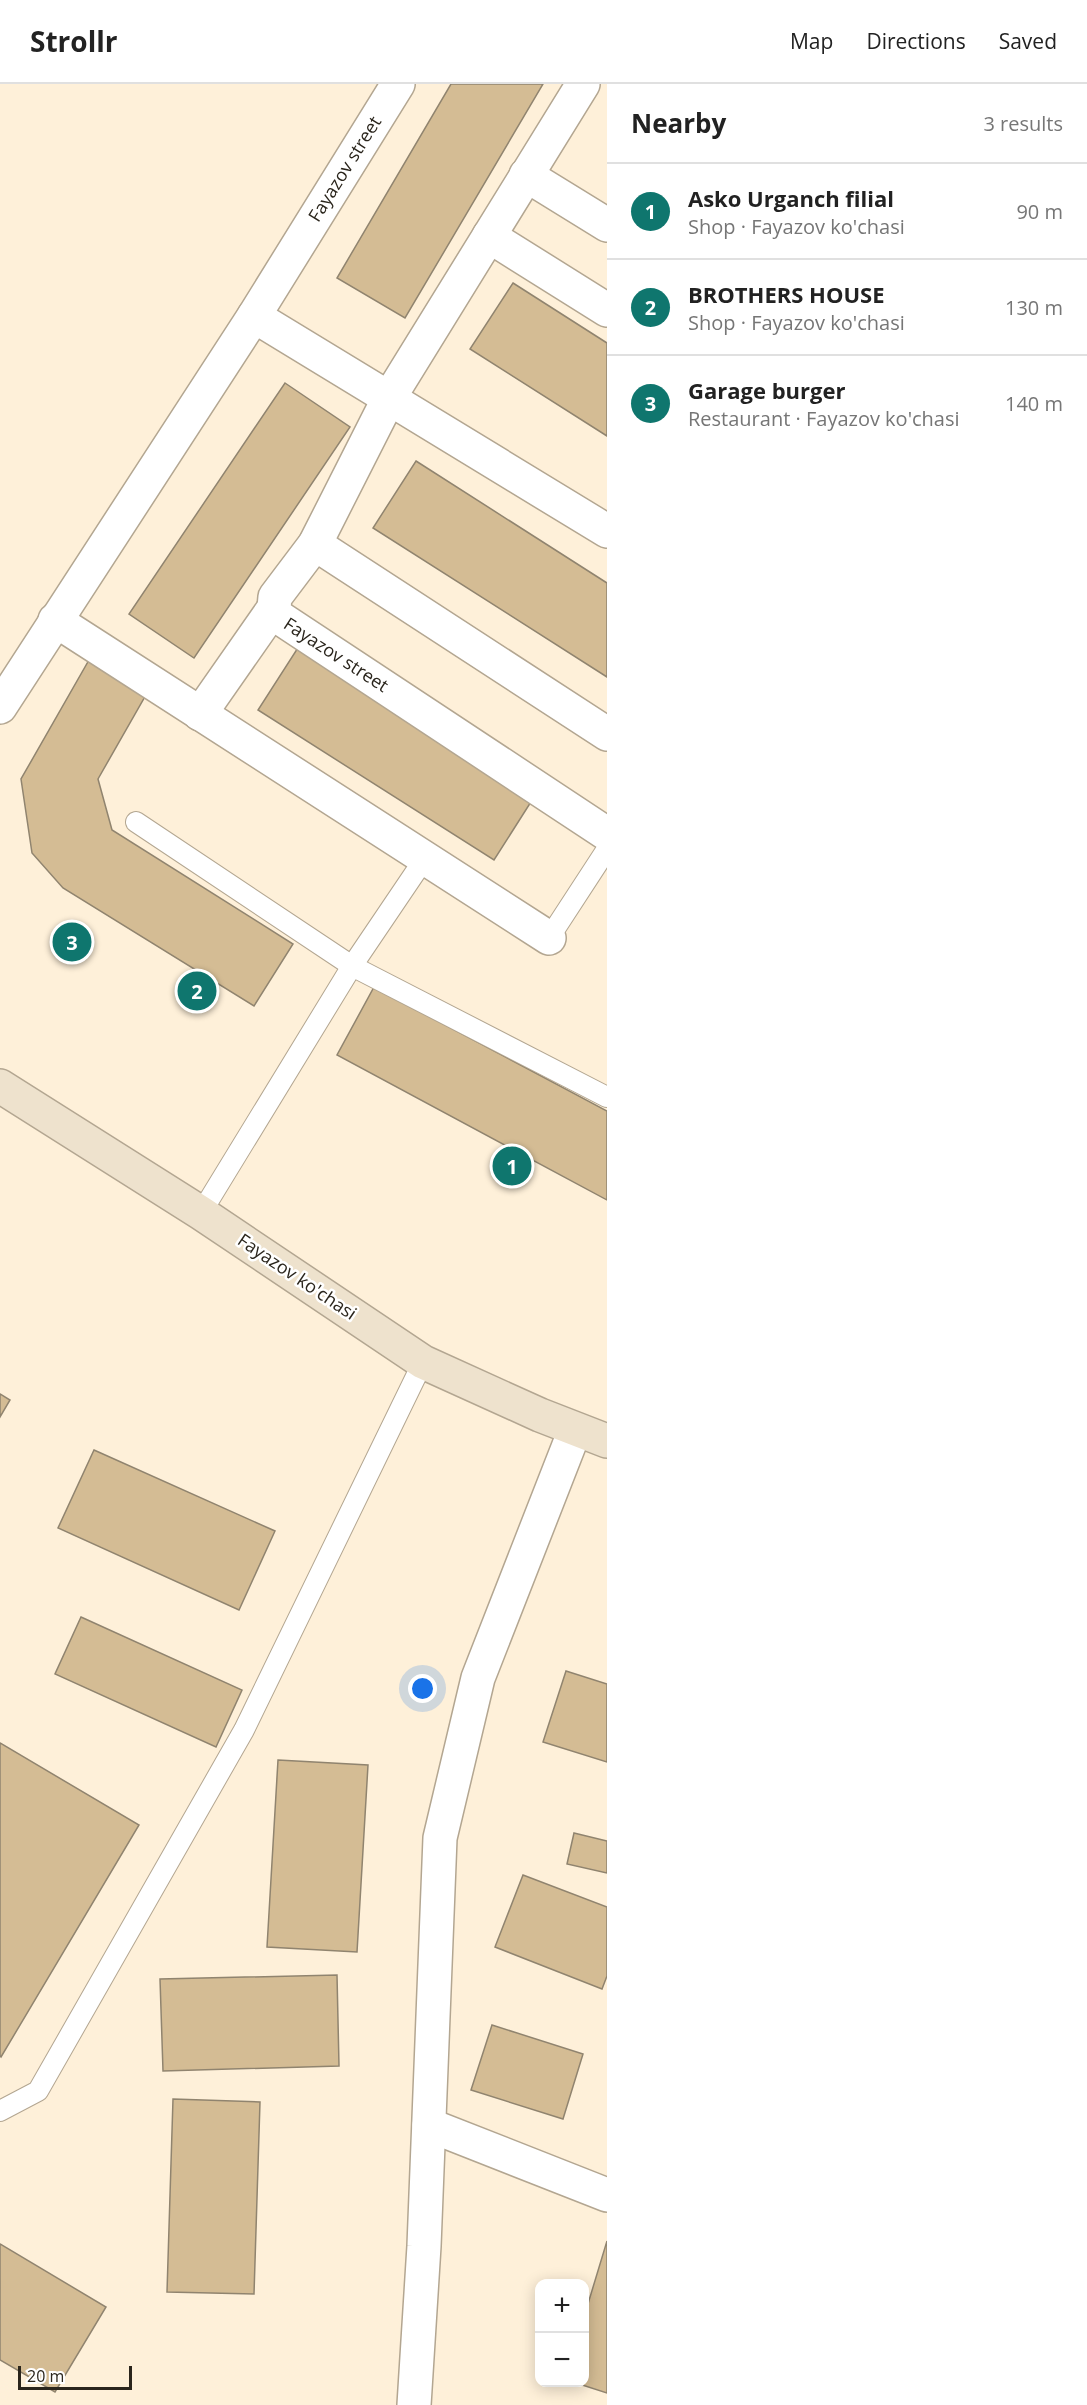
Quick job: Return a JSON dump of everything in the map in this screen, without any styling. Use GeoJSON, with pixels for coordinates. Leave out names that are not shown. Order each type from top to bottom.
{"type":"FeatureCollection","features":[{"type":"Feature","properties":{"kind":"main road","name":"Fayazov ko'chasi"},"geometry":{"type":"LineString","coordinates":[[0,1086],[201,1213],[423,1362],[575,1430],[607,1441]]}},
{"type":"Feature","properties":{"kind":"street","name":"Fayazov street"},"geometry":{"type":"LineString","coordinates":[[0,707],[254,316],[398,84]]}},
{"type":"Feature","properties":{"kind":"street"},"geometry":{"type":"LineString","coordinates":[[389,398],[583,84]]}},
{"type":"Feature","properties":{"kind":"street"},"geometry":{"type":"LineString","coordinates":[[526,175],[607,225]]}},
{"type":"Feature","properties":{"kind":"street"},"geometry":{"type":"LineString","coordinates":[[489,236],[607,310]]}},
{"type":"Feature","properties":{"kind":"street"},"geometry":{"type":"LineString","coordinates":[[254,316],[607,531]]}},
{"type":"Feature","properties":{"kind":"street","name":"Fayazov street"},"geometry":{"type":"LineString","coordinates":[[389,398],[315,544],[275,597],[274,608],[277,616],[605,832]]}},
{"type":"Feature","properties":{"kind":"street"},"geometry":{"type":"LineString","coordinates":[[315,544],[607,734]]}},
{"type":"Feature","properties":{"kind":"street"},"geometry":{"type":"LineString","coordinates":[[200,714],[274,608]]}},
{"type":"Feature","properties":{"kind":"street"},"geometry":{"type":"LineString","coordinates":[[55,620],[549,938]]}},
{"type":"Feature","properties":{"kind":"street"},"geometry":{"type":"LineString","coordinates":[[414,2405],[429,2125],[440,1838],[478,1677],[575,1430]]}},
{"type":"Feature","properties":{"kind":"street"},"geometry":{"type":"LineString","coordinates":[[429,2125],[607,2195]]}},
{"type":"Feature","properties":{"kind":"lane"},"geometry":{"type":"LineString","coordinates":[[136,822],[352,966],[607,1097]]}},
{"type":"Feature","properties":{"kind":"lane"},"geometry":{"type":"LineString","coordinates":[[549,938],[605,832]]}},
{"type":"Feature","properties":{"kind":"lane"},"geometry":{"type":"LineString","coordinates":[[201,1213],[352,966],[425,858]]}},
{"type":"Feature","properties":{"kind":"lane"},"geometry":{"type":"LineString","coordinates":[[0,2111],[38,2091],[239,1740],[423,1362]]}},
{"type":"Feature","properties":{"kind":"building"},"geometry":{"type":"Polygon","coordinates":[[[451,84],[543,84],[405,318],[337,278],[451,84]]]}},
{"type":"Feature","properties":{"kind":"building"},"geometry":{"type":"Polygon","coordinates":[[[513,283],[607,343],[607,436],[470,349],[513,283]]]}},
{"type":"Feature","properties":{"kind":"building"},"geometry":{"type":"Polygon","coordinates":[[[285,383],[350,427],[194,658],[129,614],[285,383]]]}},
{"type":"Feature","properties":{"kind":"building"},"geometry":{"type":"Polygon","coordinates":[[[416,461],[607,583],[607,677],[373,528],[416,461]]]}},
{"type":"Feature","properties":{"kind":"building"},"geometry":{"type":"Polygon","coordinates":[[[301,643],[536,794],[494,860],[258,710],[301,643]]]}},
{"type":"Feature","properties":{"kind":"building"},"geometry":{"type":"Polygon","coordinates":[[[93,653],[151,686],[98,779],[112,830],[293,944],[254,1006],[63,888],[32,853],[21,779],[93,653]]]}},
{"type":"Feature","properties":{"kind":"building"},"geometry":{"type":"Polygon","coordinates":[[[374,987],[607,1111],[607,1200],[337,1055],[374,987]]]}},
{"type":"Feature","properties":{"kind":"building"},"geometry":{"type":"Polygon","coordinates":[[[0,1394],[10,1400],[0,1417],[0,1394]]]}},
{"type":"Feature","properties":{"kind":"building"},"geometry":{"type":"Polygon","coordinates":[[[94,1450],[275,1531],[239,1610],[58,1528],[94,1450]]]}},
{"type":"Feature","properties":{"kind":"building"},"geometry":{"type":"Polygon","coordinates":[[[81,1617],[242,1690],[216,1747],[55,1674],[81,1617]]]}},
{"type":"Feature","properties":{"kind":"building"},"geometry":{"type":"Polygon","coordinates":[[[566,1671],[607,1684],[607,1762],[543,1742],[566,1671]]]}},
{"type":"Feature","properties":{"kind":"building"},"geometry":{"type":"Polygon","coordinates":[[[0,1743],[139,1825],[1,2057],[0,2056],[0,1743]]]}},
{"type":"Feature","properties":{"kind":"building"},"geometry":{"type":"Polygon","coordinates":[[[278,1760],[368,1765],[357,1952],[267,1947],[278,1760]]]}},
{"type":"Feature","properties":{"kind":"building"},"geometry":{"type":"Polygon","coordinates":[[[574,1833],[607,1841],[607,1873],[567,1864],[574,1833]]]}},
{"type":"Feature","properties":{"kind":"building"},"geometry":{"type":"Polygon","coordinates":[[[523,1875],[607,1907],[607,1976],[602,1989],[495,1947],[523,1875]]]}},
{"type":"Feature","properties":{"kind":"building"},"geometry":{"type":"Polygon","coordinates":[[[337,1975],[339,2066],[163,2071],[160,1979],[337,1975]]]}},
{"type":"Feature","properties":{"kind":"building"},"geometry":{"type":"Polygon","coordinates":[[[492,2025],[583,2054],[563,2119],[471,2090],[492,2025]]]}},
{"type":"Feature","properties":{"kind":"building"},"geometry":{"type":"Polygon","coordinates":[[[173,2099],[260,2102],[254,2294],[167,2292],[173,2099]]]}},
{"type":"Feature","properties":{"kind":"building"},"geometry":{"type":"Polygon","coordinates":[[[607,2241],[607,2393],[588,2387],[589,2300],[607,2241]]]}},
{"type":"Feature","properties":{"kind":"building"},"geometry":{"type":"Polygon","coordinates":[[[0,2244],[106,2307],[55,2392],[0,2360],[0,2244]]]}},
{"type":"Feature","properties":{"kind":"place","name":"Garage burger"},"geometry":{"type":"Point","coordinates":[72,942]}},
{"type":"Feature","properties":{"kind":"place","name":"BROTHERS HOUSE"},"geometry":{"type":"Point","coordinates":[197,991]}},
{"type":"Feature","properties":{"kind":"place","name":"Asko Urganch filial"},"geometry":{"type":"Point","coordinates":[512,1166]}}]}
